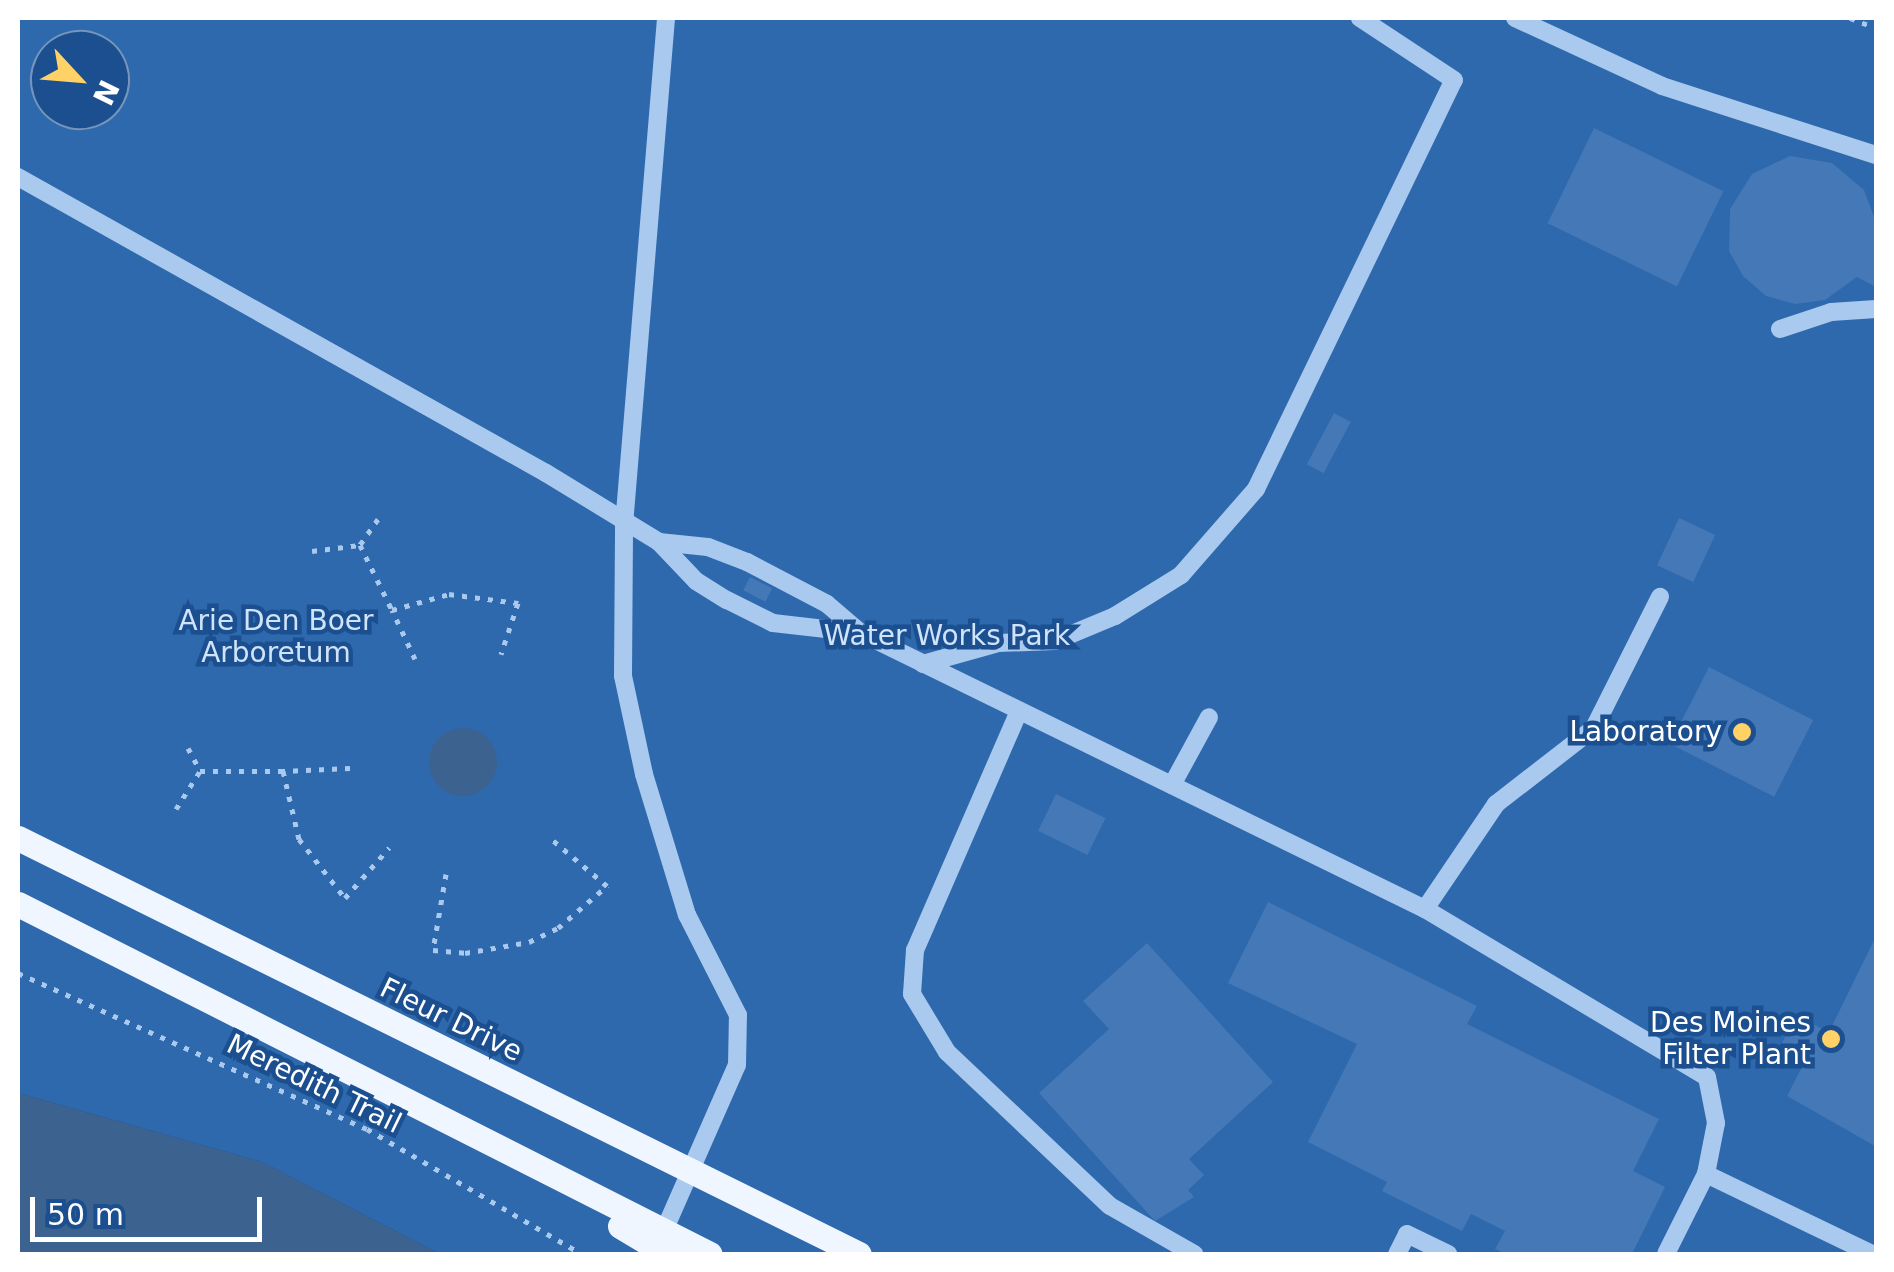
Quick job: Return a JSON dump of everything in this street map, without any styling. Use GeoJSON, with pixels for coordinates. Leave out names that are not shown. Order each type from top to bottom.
{"type":"FeatureCollection","features":[{"type":"Feature","properties":{"kind":"main road","name":"Fleur Drive"},"geometry":{"type":"LineString","coordinates":[[18,838],[858,1254]]}},
{"type":"Feature","properties":{"kind":"main road"},"geometry":{"type":"LineString","coordinates":[[18,904],[409,1102],[666,1243],[710,1254]]}},
{"type":"Feature","properties":{"kind":"lane"},"geometry":{"type":"LineString","coordinates":[[666,18],[624,525],[623,676],[644,774],[687,915],[738,1015],[737,1064],[666,1243]]}},
{"type":"Feature","properties":{"kind":"lane"},"geometry":{"type":"LineString","coordinates":[[923,664],[998,643],[1055,641],[1115,616],[1181,575],[1256,488],[1454,80],[1360,18]]}},
{"type":"Feature","properties":{"kind":"lane"},"geometry":{"type":"LineString","coordinates":[[1515,18],[1662,86],[1876,155]]}},
{"type":"Feature","properties":{"kind":"lane"},"geometry":{"type":"LineString","coordinates":[[18,177],[546,473],[624,525],[659,542],[708,547],[747,562],[827,604],[861,633],[1425,908],[1707,1078],[1716,1122],[1706,1174],[1666,1254]]}},
{"type":"Feature","properties":{"kind":"lane"},"geometry":{"type":"LineString","coordinates":[[1780,329],[1831,312],[1876,309]]}},
{"type":"Feature","properties":{"kind":"lane"},"geometry":{"type":"LineString","coordinates":[[659,542],[696,581],[773,623],[861,633]]}},
{"type":"Feature","properties":{"kind":"lane"},"geometry":{"type":"LineString","coordinates":[[1425,908],[1496,804],[1594,728],[1660,597]]}},
{"type":"Feature","properties":{"kind":"lane"},"geometry":{"type":"LineString","coordinates":[[1019,711],[915,950],[912,994],[946,1052],[1110,1206],[1194,1254]]}},
{"type":"Feature","properties":{"kind":"lane"},"geometry":{"type":"LineString","coordinates":[[1172,785],[1209,717]]}},
{"type":"Feature","properties":{"kind":"lane"},"geometry":{"type":"LineString","coordinates":[[1461,818],[1480,827]]}},
{"type":"Feature","properties":{"kind":"lane"},"geometry":{"type":"LineString","coordinates":[[1706,1174],[1872,1254]]}},
{"type":"Feature","properties":{"kind":"lane"},"geometry":{"type":"LineString","coordinates":[[1397,1254],[1407,1234],[1448,1254]]}},
{"type":"Feature","properties":{"kind":"path"},"geometry":{"type":"LineString","coordinates":[[1850,18],[1876,28]]}},
{"type":"Feature","properties":{"kind":"path"},"geometry":{"type":"LineString","coordinates":[[360,546],[378,519]]}},
{"type":"Feature","properties":{"kind":"path"},"geometry":{"type":"LineString","coordinates":[[312,551],[360,546]]}},
{"type":"Feature","properties":{"kind":"path"},"geometry":{"type":"LineString","coordinates":[[360,546],[415,659]]}},
{"type":"Feature","properties":{"kind":"path"},"geometry":{"type":"LineString","coordinates":[[392,610],[449,594],[518,604],[501,654]]}},
{"type":"Feature","properties":{"kind":"path"},"geometry":{"type":"LineString","coordinates":[[188,748],[200,771]]}},
{"type":"Feature","properties":{"kind":"path"},"geometry":{"type":"LineString","coordinates":[[200,771],[350,768]]}},
{"type":"Feature","properties":{"kind":"path"},"geometry":{"type":"LineString","coordinates":[[283,770],[299,839],[345,898],[390,848]]}},
{"type":"Feature","properties":{"kind":"path"},"geometry":{"type":"LineString","coordinates":[[176,809],[200,771]]}},
{"type":"Feature","properties":{"kind":"path"},"geometry":{"type":"LineString","coordinates":[[446,874],[433,950],[465,953],[528,942],[558,928],[607,886],[548,837]]}},
{"type":"Feature","properties":{"kind":"path","name":"Meredith Trail"},"geometry":{"type":"LineString","coordinates":[[18,973],[368,1129],[582,1254]]}},
{"type":"Feature","properties":{"kind":"green space","name":"Water Works Park"},"geometry":{"type":"Polygon","coordinates":[[[18,18],[1876,18],[1876,1254],[440,1254],[262,1162],[18,1093],[18,18]]]}},
{"type":"Feature","properties":{"kind":"shaded area"},"geometry":{"type":"Polygon","coordinates":[[[463,728],[476,730],[487,738],[495,749],[495,775],[487,786],[476,794],[463,796],[450,794],[439,786],[431,775],[429,762],[431,749],[439,738],[450,730],[463,728]]]}},
{"type":"Feature","properties":{"kind":"shaded area"},"geometry":{"type":"Polygon","coordinates":[[[18,1093],[262,1162],[440,1254],[18,1254],[18,1093]]]}},
{"type":"Feature","properties":{"kind":"building"},"geometry":{"type":"Polygon","coordinates":[[[1594,128],[1723,191],[1677,286],[1548,223],[1594,128]]]}},
{"type":"Feature","properties":{"kind":"building"},"geometry":{"type":"Polygon","coordinates":[[[1790,156],[1832,163],[1864,190],[1874,217],[1876,287],[1857,277],[1825,300],[1795,304],[1766,296],[1743,276],[1729,251],[1730,209],[1752,174],[1790,156]]]}},
{"type":"Feature","properties":{"kind":"building"},"geometry":{"type":"Polygon","coordinates":[[[1334,413],[1351,422],[1324,473],[1307,464],[1334,413]]]}},
{"type":"Feature","properties":{"kind":"building"},"geometry":{"type":"Polygon","coordinates":[[[1679,518],[1715,535],[1693,582],[1657,565],[1679,518]]]}},
{"type":"Feature","properties":{"kind":"building"},"geometry":{"type":"Polygon","coordinates":[[[750,577],[772,588],[765,602],[743,590],[750,577]]]}},
{"type":"Feature","properties":{"kind":"building","name":"Laboratory"},"geometry":{"type":"Polygon","coordinates":[[[1709,667],[1813,720],[1774,797],[1670,744],[1709,667]]]}},
{"type":"Feature","properties":{"kind":"building"},"geometry":{"type":"Polygon","coordinates":[[[1056,794],[1105,818],[1087,855],[1038,831],[1056,794]]]}},
{"type":"Feature","properties":{"kind":"building"},"geometry":{"type":"Polygon","coordinates":[[[1268,902],[1477,1006],[1467,1024],[1659,1119],[1633,1171],[1665,1187],[1632,1254],[1506,1254],[1495,1249],[1505,1231],[1471,1214],[1462,1231],[1382,1191],[1387,1182],[1308,1142],[1357,1044],[1228,983],[1268,902]]]}},
{"type":"Feature","properties":{"kind":"building","name":"Des Moines Filter Plant"},"geometry":{"type":"Polygon","coordinates":[[[1876,936],[1875,1146],[1787,1096],[1807,1057],[1781,1045],[1796,1016],[1829,1032],[1876,936]]]}},
{"type":"Feature","properties":{"kind":"building"},"geometry":{"type":"Polygon","coordinates":[[[1147,943],[1273,1082],[1189,1159],[1204,1175],[1188,1190],[1194,1197],[1155,1221],[1039,1093],[1109,1029],[1083,1001],[1147,943]]]}},
{"type":"Feature","properties":{"kind":"place","name":"Laboratory"},"geometry":{"type":"Point","coordinates":[1742,732]}},
{"type":"Feature","properties":{"kind":"place","name":"Des Moines Filter Plant"},"geometry":{"type":"Point","coordinates":[1831,1039]}},
{"type":"Feature","properties":{"kind":"park label","name":"Arie Den Boer Arboretum"},"geometry":{"type":"Point","coordinates":[276,637]}}]}
